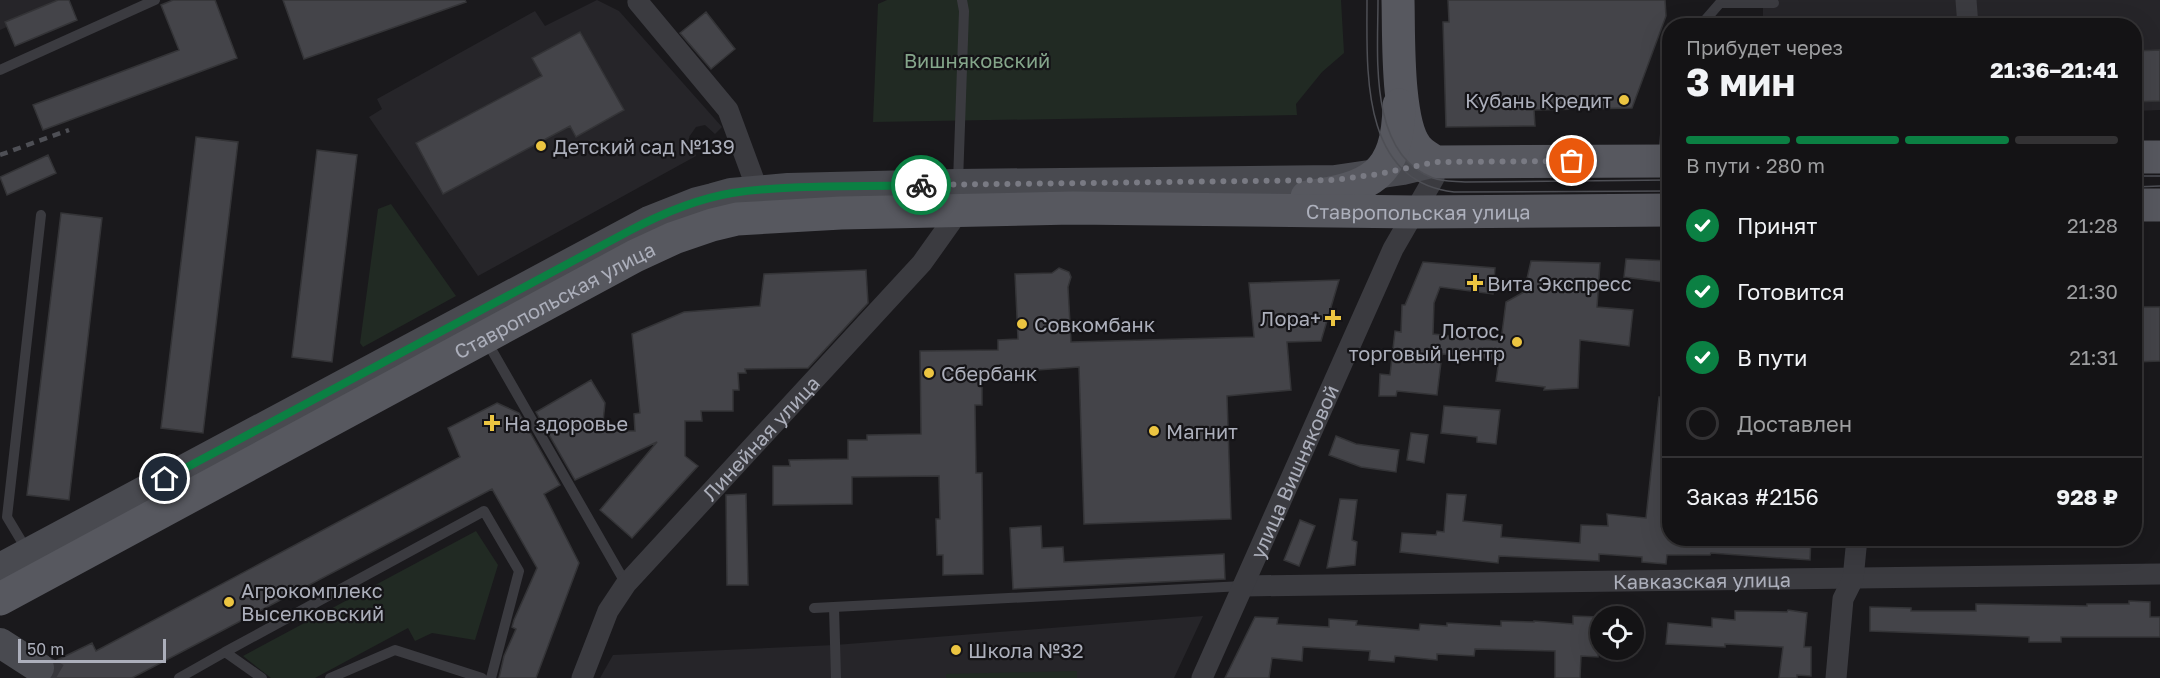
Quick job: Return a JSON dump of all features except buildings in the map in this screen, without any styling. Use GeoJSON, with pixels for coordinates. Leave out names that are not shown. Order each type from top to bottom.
{"type":"FeatureCollection","features":[{"type":"Feature","properties":{"kind":"main road"},"geometry":{"type":"LineString","coordinates":[[1398,0],[1399,73],[1411,137],[1416,147],[1436,162]]}},
{"type":"Feature","properties":{"kind":"main road","name":"Ставропольская улица"},"geometry":{"type":"LineString","coordinates":[[1167,208],[1320,195],[1358,186],[1379,174],[1387,162],[1397,127],[1399,73]]}},
{"type":"Feature","properties":{"kind":"main road"},"geometry":{"type":"LineString","coordinates":[[2142,157],[2160,157]]}},
{"type":"Feature","properties":{"kind":"main road","name":"Ставропольская улица"},"geometry":{"type":"LineString","coordinates":[[0,568],[649,221],[697,202],[731,194],[761,204],[1335,180],[1379,174],[1436,162],[1662,161]]}},
{"type":"Feature","properties":{"kind":"main road","name":"Ставропольская улица"},"geometry":{"type":"LineString","coordinates":[[959,197],[1167,208],[1416,213],[1662,210]]}},
{"type":"Feature","properties":{"kind":"main road","name":"Ставропольская улица"},"geometry":{"type":"LineString","coordinates":[[0,599],[635,256],[674,238],[720,223],[761,204]]}},
{"type":"Feature","properties":{"kind":"main road"},"geometry":{"type":"LineString","coordinates":[[2142,205],[2160,205]]}},
{"type":"Feature","properties":{"kind":"main road"},"geometry":{"type":"LineString","coordinates":[[0,644],[39,669]]}},
{"type":"Feature","properties":{"kind":"street"},"geometry":{"type":"LineString","coordinates":[[639,0],[638,2],[728,110],[747,156],[761,204]]}},
{"type":"Feature","properties":{"kind":"street"},"geometry":{"type":"LineString","coordinates":[[1966,0],[1967,18]]}},
{"type":"Feature","properties":{"kind":"street","name":"улица Вишняковой"},"geometry":{"type":"LineString","coordinates":[[1202,678],[1393,249],[1416,213],[1434,178],[1436,162]]}},
{"type":"Feature","properties":{"kind":"street","name":"Линейная улица"},"geometry":{"type":"LineString","coordinates":[[582,678],[608,611],[626,584],[922,263],[959,197]]}},
{"type":"Feature","properties":{"kind":"street"},"geometry":{"type":"LineString","coordinates":[[1836,678],[1843,599],[1853,579],[1856,546]]}},
{"type":"Feature","properties":{"kind":"street","name":"Кавказская улица"},"geometry":{"type":"LineString","coordinates":[[1243,586],[2160,574]]}},
{"type":"Feature","properties":{"kind":"lane"},"geometry":{"type":"LineString","coordinates":[[0,70],[155,0]]}},
{"type":"Feature","properties":{"kind":"lane"},"geometry":{"type":"LineString","coordinates":[[959,197],[964,11],[962,0]]}},
{"type":"Feature","properties":{"kind":"lane"},"geometry":{"type":"LineString","coordinates":[[1399,73],[1408,0]]}},
{"type":"Feature","properties":{"kind":"lane"},"geometry":{"type":"LineString","coordinates":[[1707,18],[1720,3],[1774,3]]}},
{"type":"Feature","properties":{"kind":"lane"},"geometry":{"type":"LineString","coordinates":[[28,553],[7,517],[40,215]]}},
{"type":"Feature","properties":{"kind":"lane"},"geometry":{"type":"LineString","coordinates":[[484,337],[626,584]]}},
{"type":"Feature","properties":{"kind":"lane"},"geometry":{"type":"LineString","coordinates":[[178,678],[484,511],[519,571],[491,678]]}},
{"type":"Feature","properties":{"kind":"lane"},"geometry":{"type":"LineString","coordinates":[[814,608],[1243,586]]}},
{"type":"Feature","properties":{"kind":"lane"},"geometry":{"type":"LineString","coordinates":[[834,607],[836,678]]}},
{"type":"Feature","properties":{"kind":"lane"},"geometry":{"type":"LineString","coordinates":[[330,678],[395,650],[482,678]]}},
{"type":"Feature","properties":{"kind":"lane"},"geometry":{"type":"LineString","coordinates":[[225,652],[262,678]]}},
{"type":"Feature","properties":{"kind":"shaded area"},"geometry":{"type":"Polygon","coordinates":[[[0,0],[66,0],[0,30],[0,0]]]}},
{"type":"Feature","properties":{"kind":"shaded area","name":"Детский сад №139"},"geometry":{"type":"Polygon","coordinates":[[[597,0],[619,11],[722,127],[715,134],[705,125],[696,127],[689,137],[696,156],[478,276],[369,117],[382,109],[377,99],[535,11],[545,26],[597,0]]]}},
{"type":"Feature","properties":{"kind":"shaded area"},"geometry":{"type":"Polygon","coordinates":[[[1763,0],[2160,0],[2160,110],[2142,111],[2142,18],[1763,18],[1763,0]]]}},
{"type":"Feature","properties":{"kind":"shaded area","name":"Школа №32"},"geometry":{"type":"Polygon","coordinates":[[[1203,616],[1174,678],[600,678],[613,655],[835,645],[1203,616]]]}},
{"type":"Feature","properties":{"kind":"green space","name":"Вишняковский"},"geometry":{"type":"Polygon","coordinates":[[[887,0],[1341,0],[1344,53],[1322,72],[1296,104],[1297,115],[873,122],[878,4],[887,0]]]}},
{"type":"Feature","properties":{"kind":"green space"},"geometry":{"type":"Polygon","coordinates":[[[391,204],[456,296],[363,347],[360,343],[378,209],[391,204]]]}},
{"type":"Feature","properties":{"kind":"green space"},"geometry":{"type":"Polygon","coordinates":[[[476,531],[498,565],[475,640],[432,633],[415,641],[408,628],[315,678],[271,678],[243,656],[476,531]]]}},
{"type":"Feature","properties":{"kind":"green space"},"geometry":{"type":"Polygon","coordinates":[[[1077,671],[1077,678],[946,678],[946,674],[1077,671]]]}},
{"type":"Feature","properties":{"kind":"tunnel"},"geometry":{"type":"LineString","coordinates":[[39,668],[56,678]]}},
{"type":"Feature","properties":{"kind":"tram line"},"geometry":{"type":"LineString","coordinates":[[1367,0],[1367,58],[1375,118],[1385,145],[1401,168],[1423,184],[1454,192],[1662,191]]}},
{"type":"Feature","properties":{"kind":"tram line"},"geometry":{"type":"LineString","coordinates":[[1378,0],[1377,48],[1381,101],[1387,126],[1397,148],[1412,166],[1433,178],[1465,182],[1662,180]]}},
{"type":"Feature","properties":{"kind":"tram line"},"geometry":{"type":"LineString","coordinates":[[2142,176],[2160,176]]}},
{"type":"Feature","properties":{"kind":"tram line"},"geometry":{"type":"LineString","coordinates":[[2142,187],[2160,186]]}},
{"type":"Feature","properties":{"kind":"railway"},"geometry":{"type":"LineString","coordinates":[[0,155],[69,130]]}},
{"type":"Feature","properties":{"kind":"way so far"},"geometry":{"type":"LineString","coordinates":[[921,185],[1335,180],[1379,174],[1436,162],[1572,161]]}},
{"type":"Feature","properties":{"kind":"place","name":"Кубань Кредит"},"geometry":{"type":"Point","coordinates":[1624,100]}},
{"type":"Feature","properties":{"kind":"place","name":"Детский сад №139"},"geometry":{"type":"Point","coordinates":[541,146]}},
{"type":"Feature","properties":{"kind":"place","name":"Вита Экспресс"},"geometry":{"type":"Point","coordinates":[1475,283]}},
{"type":"Feature","properties":{"kind":"place","name":"Лора+"},"geometry":{"type":"Point","coordinates":[1333,318]}},
{"type":"Feature","properties":{"kind":"place","name":"Совкомбанк"},"geometry":{"type":"Point","coordinates":[1022,324]}},
{"type":"Feature","properties":{"kind":"place","name":"Лотос, торговый центр"},"geometry":{"type":"Point","coordinates":[1517,342]}},
{"type":"Feature","properties":{"kind":"place","name":"Сбербанк"},"geometry":{"type":"Point","coordinates":[929,373]}},
{"type":"Feature","properties":{"kind":"place","name":"На здоровье"},"geometry":{"type":"Point","coordinates":[492,423]}},
{"type":"Feature","properties":{"kind":"place","name":"Магнит"},"geometry":{"type":"Point","coordinates":[1154,431]}},
{"type":"Feature","properties":{"kind":"place","name":"Агрокомплекс Выселковский"},"geometry":{"type":"Point","coordinates":[229,602]}},
{"type":"Feature","properties":{"kind":"place","name":"Школа №32"},"geometry":{"type":"Point","coordinates":[956,650]}},
{"type":"Feature","properties":{"kind":"route"},"geometry":{"type":"LineString","coordinates":[[165,479],[668,212],[697,202],[745,192],[788,188],[921,185]]}}]}
